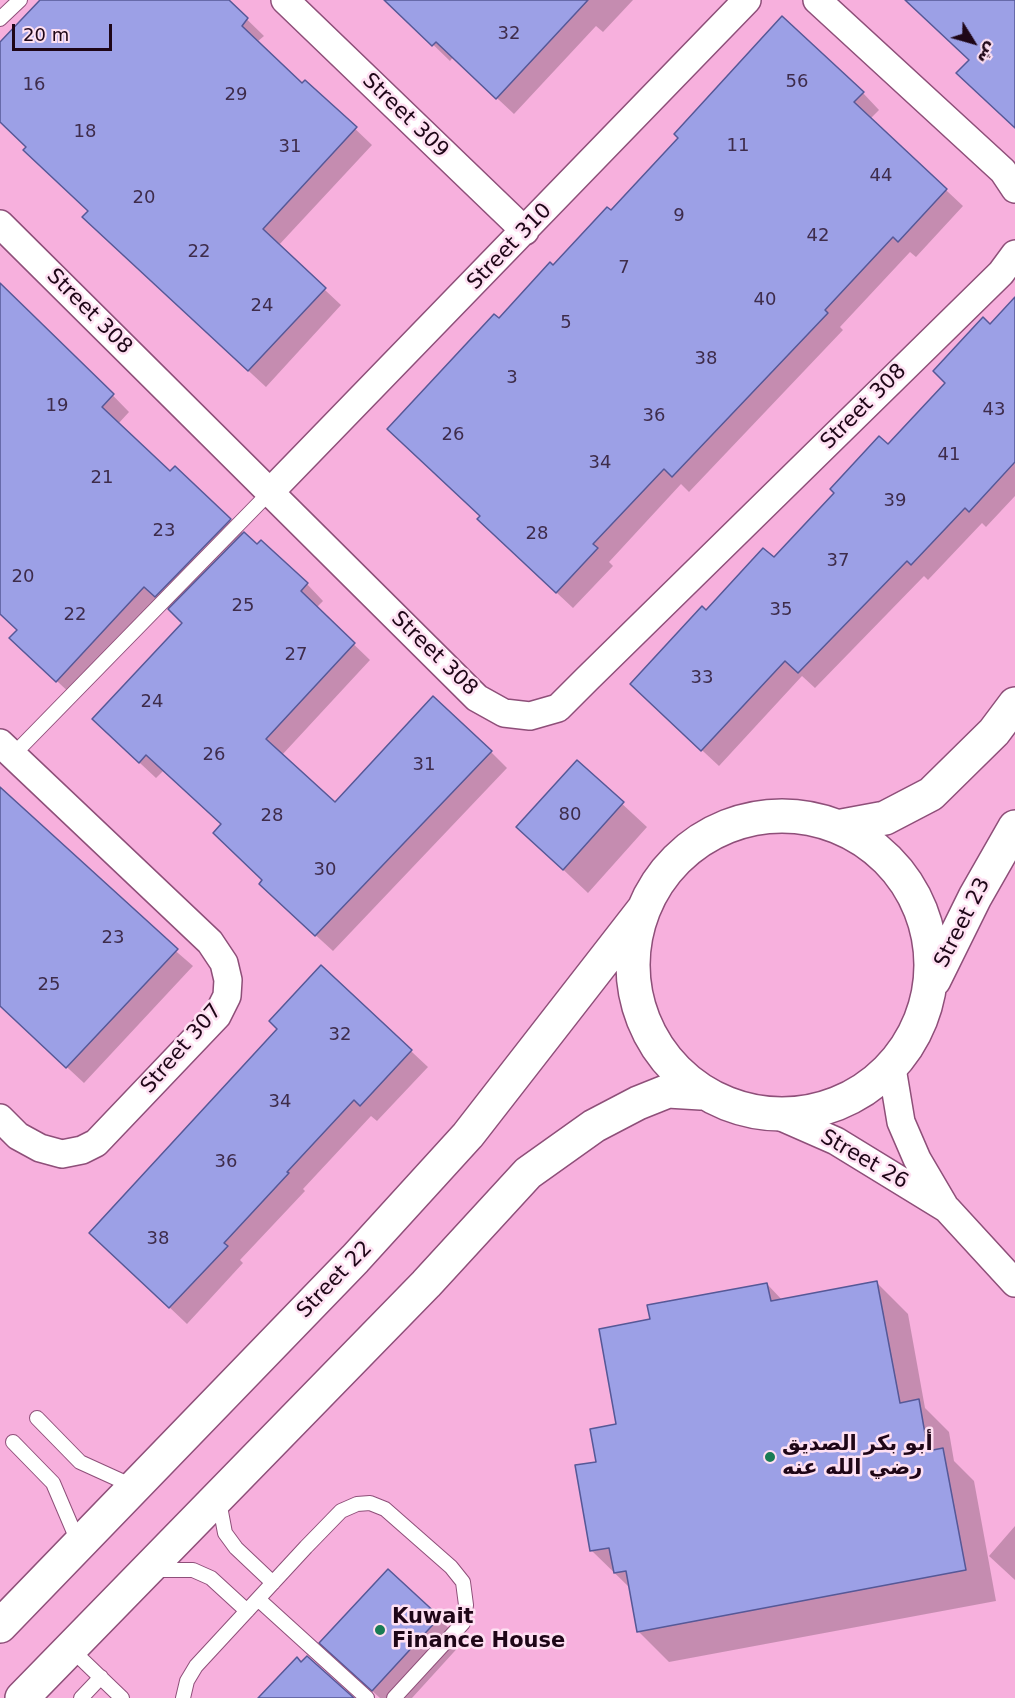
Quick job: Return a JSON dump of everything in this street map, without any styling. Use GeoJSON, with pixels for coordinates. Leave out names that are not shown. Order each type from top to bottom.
{"type":"FeatureCollection","features":[{"type":"Feature","properties":{"kind":"street","name":"Street 309"},"geometry":{"type":"LineString","coordinates":[[285,0],[525,231]]}},
{"type":"Feature","properties":{"kind":"street","name":"Street 310"},"geometry":{"type":"LineString","coordinates":[[271,491],[747,0]]}},
{"type":"Feature","properties":{"kind":"street"},"geometry":{"type":"LineString","coordinates":[[817,0],[1003,171],[1015,189]]}},
{"type":"Feature","properties":{"kind":"street","name":"Street 308"},"geometry":{"type":"LineString","coordinates":[[0,224],[477,698],[504,713],[530,716],[558,708],[1001,273],[1015,254]]}},
{"type":"Feature","properties":{"kind":"street"},"geometry":{"type":"LineString","coordinates":[[842,826],[885,818],[931,794],[994,732],[1015,704]]}},
{"type":"Feature","properties":{"kind":"street","name":"Street 307"},"geometry":{"type":"LineString","coordinates":[[0,1118],[18,1136],[40,1148],[62,1154],[82,1150],[96,1143],[217,1016],[227,996],[228,980],[224,963],[210,942],[7,749]]}},
{"type":"Feature","properties":{"kind":"street"},"geometry":{"type":"LineString","coordinates":[[795,815],[842,826],[883,853],[914,892],[930,938],[931,987],[917,1030],[892,1068],[840,1104],[779,1116],[739,1110],[701,1093],[663,1058],[639,1012],[632,961],[642,910],[667,868],[703,837],[712,833],[748,819],[795,815]]}},
{"type":"Feature","properties":{"kind":"street","name":"Street 23"},"geometry":{"type":"LineString","coordinates":[[931,987],[975,897],[1015,827]]}},
{"type":"Feature","properties":{"kind":"street","name":"Street 22"},"geometry":{"type":"LineString","coordinates":[[2,1621],[355,1260],[468,1135],[642,910]]}},
{"type":"Feature","properties":{"kind":"street","name":"Street 26"},"geometry":{"type":"LineString","coordinates":[[892,1068],[901,1122],[917,1159],[946,1209],[1015,1283]]}},
{"type":"Feature","properties":{"kind":"street"},"geometry":{"type":"LineString","coordinates":[[22,1698],[426,1284],[528,1173],[594,1126],[638,1103],[668,1091],[701,1093]]}},
{"type":"Feature","properties":{"kind":"street","name":"Street 26"},"geometry":{"type":"LineString","coordinates":[[779,1116],[836,1141],[946,1209]]}},
{"type":"Feature","properties":{"kind":"lane"},"geometry":{"type":"LineString","coordinates":[[0,20],[20,0]]}},
{"type":"Feature","properties":{"kind":"lane"},"geometry":{"type":"LineString","coordinates":[[7,749],[271,491]]}},
{"type":"Feature","properties":{"kind":"lane"},"geometry":{"type":"LineString","coordinates":[[38,1418],[80,1462],[135,1487]]}},
{"type":"Feature","properties":{"kind":"lane"},"geometry":{"type":"LineString","coordinates":[[13,1442],[53,1483],[79,1544]]}},
{"type":"Feature","properties":{"kind":"lane"},"geometry":{"type":"LineString","coordinates":[[219,1497],[225,1533],[236,1548],[273,1583]]}},
{"type":"Feature","properties":{"kind":"lane"},"geometry":{"type":"LineString","coordinates":[[183,1698],[187,1681],[196,1666],[258,1599],[341,1511],[363,1504],[385,1509],[451,1567],[463,1582],[466,1605],[463,1623],[394,1698]]}},
{"type":"Feature","properties":{"kind":"lane"},"geometry":{"type":"LineString","coordinates":[[147,1570],[193,1570],[211,1578],[247,1611]]}},
{"type":"Feature","properties":{"kind":"lane"},"geometry":{"type":"LineString","coordinates":[[258,1599],[367,1698]]}},
{"type":"Feature","properties":{"kind":"lane"},"geometry":{"type":"LineString","coordinates":[[71,1649],[122,1698]]}},
{"type":"Feature","properties":{"kind":"lane"},"geometry":{"type":"LineString","coordinates":[[81,1698],[101,1677]]}},
{"type":"Feature","properties":{"kind":"building"},"geometry":{"type":"Polygon","coordinates":[[[40,0],[229,0],[248,18],[242,26],[302,83],[305,80],[357,127],[263,229],[326,288],[248,371],[82,217],[88,211],[23,150],[26,147],[0,122],[0,42],[40,0]]]}},
{"type":"Feature","properties":{"kind":"building"},"geometry":{"type":"Polygon","coordinates":[[[384,0],[588,0],[496,99],[436,42],[432,46],[384,0]]]}},
{"type":"Feature","properties":{"kind":"building"},"geometry":{"type":"Polygon","coordinates":[[[905,0],[1015,0],[1015,128],[956,73],[969,60],[905,0]]]}},
{"type":"Feature","properties":{"kind":"building"},"geometry":{"type":"Polygon","coordinates":[[[782,16],[864,92],[854,102],[947,189],[898,242],[893,237],[825,310],[828,313],[672,477],[664,469],[593,544],[598,548],[556,593],[477,519],[480,516],[387,429],[494,314],[499,318],[550,262],[553,265],[607,207],[611,210],[678,138],[674,134],[782,16]]]}},
{"type":"Feature","properties":{"kind":"building"},"geometry":{"type":"Polygon","coordinates":[[[0,283],[114,394],[102,407],[170,471],[175,466],[231,519],[155,597],[144,587],[56,682],[9,638],[17,630],[0,614],[0,283]]]}},
{"type":"Feature","properties":{"kind":"building"},"geometry":{"type":"Polygon","coordinates":[[[1015,297],[1015,462],[969,512],[965,508],[911,565],[907,561],[798,673],[785,661],[701,751],[630,684],[702,606],[706,610],[763,548],[774,557],[834,493],[830,489],[879,436],[888,444],[945,383],[933,371],[983,317],[990,324],[1015,297]]]}},
{"type":"Feature","properties":{"kind":"building"},"geometry":{"type":"Polygon","coordinates":[[[244,532],[257,544],[261,540],[308,583],[301,591],[355,643],[266,739],[335,802],[433,696],[492,751],[315,936],[259,884],[262,880],[213,833],[221,824],[146,755],[139,763],[92,719],[182,623],[168,609],[244,532]]]}},
{"type":"Feature","properties":{"kind":"building"},"geometry":{"type":"Polygon","coordinates":[[[577,760],[624,802],[563,870],[516,827],[577,760]]]}},
{"type":"Feature","properties":{"kind":"building"},"geometry":{"type":"Polygon","coordinates":[[[0,787],[178,949],[66,1068],[0,1006],[0,787]]]}},
{"type":"Feature","properties":{"kind":"building"},"geometry":{"type":"Polygon","coordinates":[[[321,965],[412,1050],[360,1106],[354,1100],[224,1243],[228,1246],[169,1308],[89,1233],[277,1029],[269,1021],[321,965]]]}},
{"type":"Feature","properties":{"kind":"building","name":"أبو بكر الصديق رضي الله عنه"},"geometry":{"type":"Polygon","coordinates":[[[877,1281],[900,1403],[919,1399],[928,1451],[943,1448],[966,1570],[637,1632],[626,1571],[614,1573],[609,1548],[590,1551],[575,1465],[596,1462],[590,1429],[616,1424],[599,1329],[650,1319],[647,1305],[767,1283],[771,1301],[877,1281]]]}},
{"type":"Feature","properties":{"kind":"building","name":"Kuwait Finance House"},"geometry":{"type":"Polygon","coordinates":[[[388,1569],[440,1617],[372,1691],[319,1643],[388,1569]]]}},
{"type":"Feature","properties":{"kind":"building"},"geometry":{"type":"Polygon","coordinates":[[[307,1656],[354,1698],[258,1698],[297,1657],[301,1662],[307,1656]]]}},
{"type":"Feature","properties":{"kind":"place","name":"أبو بكر الصديق رضي الله عنه"},"geometry":{"type":"Point","coordinates":[770,1457]}},
{"type":"Feature","properties":{"kind":"place","name":"Kuwait Finance House"},"geometry":{"type":"Point","coordinates":[380,1630]}}]}
